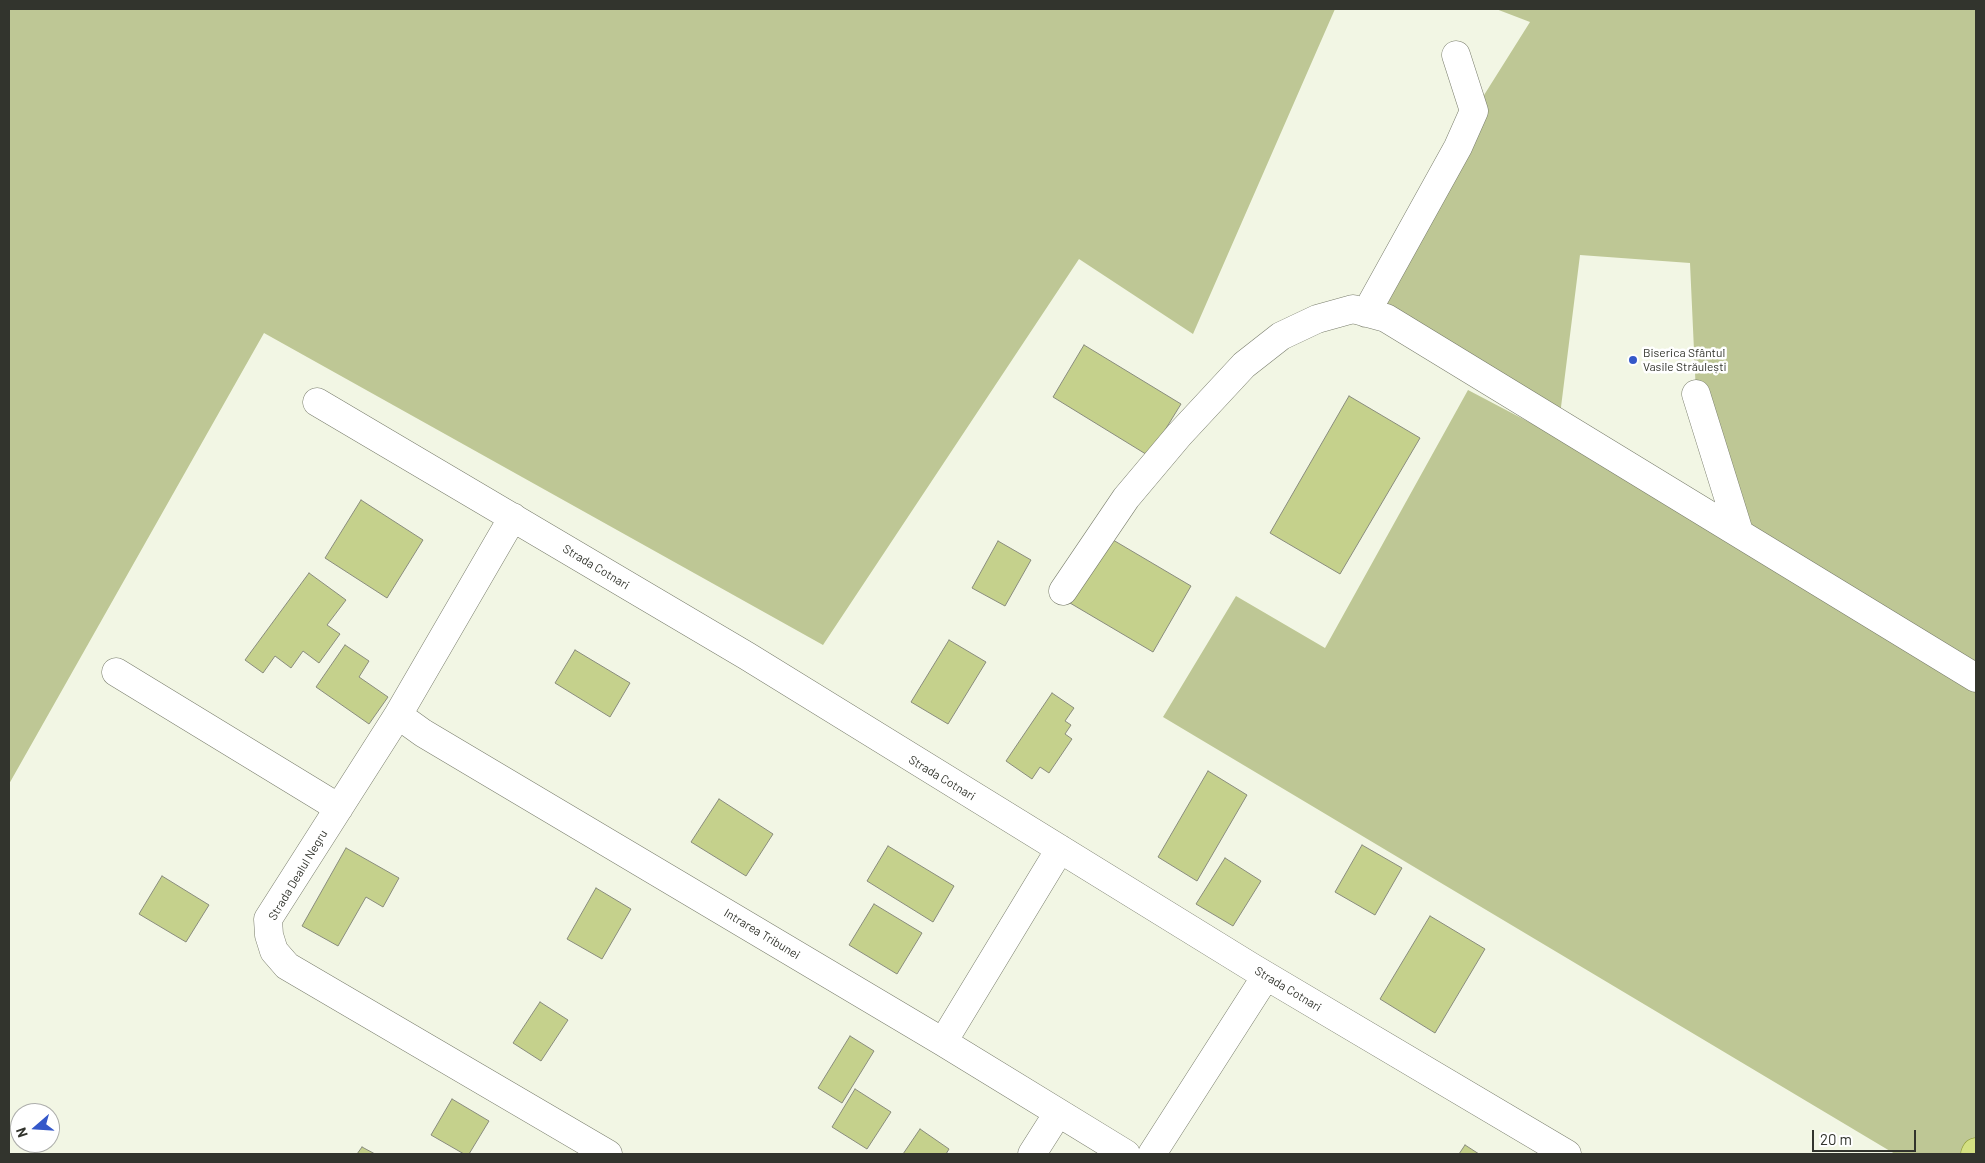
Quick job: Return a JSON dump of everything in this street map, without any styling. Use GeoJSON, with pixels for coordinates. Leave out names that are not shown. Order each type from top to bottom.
{"type":"FeatureCollection","features":[{"type":"Feature","properties":{"kind":"street"},"geometry":{"type":"LineString","coordinates":[[1366,313],[1458,146],[1474,111],[1456,55]]}},
{"type":"Feature","properties":{"kind":"street"},"geometry":{"type":"LineString","coordinates":[[1063,592],[1126,498],[1179,434],[1244,365],[1281,336],[1317,319],[1353,309],[1386,318],[1976,678]]}},
{"type":"Feature","properties":{"kind":"street"},"geometry":{"type":"LineString","coordinates":[[1696,394],[1739,532]]}},
{"type":"Feature","properties":{"kind":"street","name":"Strada Cotnari"},"geometry":{"type":"LineString","coordinates":[[316,402],[747,656],[1266,976],[1567,1154]]}},
{"type":"Feature","properties":{"kind":"street","name":"Strada Dealul Negru"},"geometry":{"type":"LineString","coordinates":[[513,517],[398,715],[268,919],[269,935],[274,951],[287,966],[608,1154]]}},
{"type":"Feature","properties":{"kind":"street"},"geometry":{"type":"LineString","coordinates":[[116,672],[339,808]]}},
{"type":"Feature","properties":{"kind":"street","name":"Intrarea Tribunei"},"geometry":{"type":"LineString","coordinates":[[398,715],[422,732],[943,1042],[1126,1154]]}},
{"type":"Feature","properties":{"kind":"street"},"geometry":{"type":"LineString","coordinates":[[943,1042],[1060,849]]}},
{"type":"Feature","properties":{"kind":"street"},"geometry":{"type":"LineString","coordinates":[[1152,1154],[1266,976]]}},
{"type":"Feature","properties":{"kind":"street"},"geometry":{"type":"LineString","coordinates":[[1032,1154],[1058,1113]]}},
{"type":"Feature","properties":{"kind":"green space"},"geometry":{"type":"Polygon","coordinates":[[[9,9],[1335,9],[1193,334],[1079,259],[823,645],[264,333],[9,784],[9,9]]]}},
{"type":"Feature","properties":{"kind":"green space"},"geometry":{"type":"Polygon","coordinates":[[[1496,9],[1976,9],[1975,1154],[1895,1154],[1163,717],[1236,596],[1325,648],[1468,390],[1738,532],[1696,394],[1690,263],[1580,255],[1559,423],[1366,313],[1474,111],[1530,22],[1496,9]]]}},
{"type":"Feature","properties":{"kind":"building"},"geometry":{"type":"Polygon","coordinates":[[[1084,345],[1181,404],[1149,456],[1053,397],[1084,345]]]}},
{"type":"Feature","properties":{"kind":"building"},"geometry":{"type":"Polygon","coordinates":[[[1349,396],[1420,438],[1340,574],[1270,533],[1349,396]]]}},
{"type":"Feature","properties":{"kind":"building"},"geometry":{"type":"Polygon","coordinates":[[[361,500],[423,540],[387,598],[325,558],[361,500]]]}},
{"type":"Feature","properties":{"kind":"building"},"geometry":{"type":"Polygon","coordinates":[[[1108,537],[1191,586],[1153,652],[1070,603],[1108,537]]]}},
{"type":"Feature","properties":{"kind":"building"},"geometry":{"type":"Polygon","coordinates":[[[998,541],[1031,560],[1005,606],[972,588],[998,541]]]}},
{"type":"Feature","properties":{"kind":"building"},"geometry":{"type":"Polygon","coordinates":[[[309,573],[346,600],[327,625],[340,634],[319,663],[303,651],[291,668],[275,656],[263,673],[245,660],[309,573]]]}},
{"type":"Feature","properties":{"kind":"building"},"geometry":{"type":"Polygon","coordinates":[[[949,640],[986,662],[948,724],[911,702],[949,640]]]}},
{"type":"Feature","properties":{"kind":"building"},"geometry":{"type":"Polygon","coordinates":[[[345,645],[369,661],[359,677],[388,697],[369,724],[316,687],[345,645]]]}},
{"type":"Feature","properties":{"kind":"building"},"geometry":{"type":"Polygon","coordinates":[[[575,650],[630,683],[610,717],[555,683],[575,650]]]}},
{"type":"Feature","properties":{"kind":"building"},"geometry":{"type":"Polygon","coordinates":[[[1052,693],[1074,708],[1065,721],[1071,725],[1065,734],[1072,739],[1049,773],[1040,767],[1032,779],[1006,761],[1052,693]]]}},
{"type":"Feature","properties":{"kind":"building"},"geometry":{"type":"Polygon","coordinates":[[[1208,771],[1247,795],[1197,881],[1158,857],[1208,771]]]}},
{"type":"Feature","properties":{"kind":"building"},"geometry":{"type":"Polygon","coordinates":[[[719,799],[773,834],[746,876],[691,842],[719,799]]]}},
{"type":"Feature","properties":{"kind":"building"},"geometry":{"type":"Polygon","coordinates":[[[1362,845],[1402,868],[1375,915],[1335,892],[1362,845]]]}},
{"type":"Feature","properties":{"kind":"building"},"geometry":{"type":"Polygon","coordinates":[[[888,846],[954,886],[933,922],[867,881],[888,846]]]}},
{"type":"Feature","properties":{"kind":"building"},"geometry":{"type":"Polygon","coordinates":[[[346,848],[399,878],[383,907],[366,897],[338,946],[302,926],[346,848]]]}},
{"type":"Feature","properties":{"kind":"building"},"geometry":{"type":"Polygon","coordinates":[[[1225,858],[1261,881],[1233,926],[1196,904],[1225,858]]]}},
{"type":"Feature","properties":{"kind":"building"},"geometry":{"type":"Polygon","coordinates":[[[162,876],[209,905],[186,942],[139,914],[162,876]]]}},
{"type":"Feature","properties":{"kind":"building"},"geometry":{"type":"Polygon","coordinates":[[[596,888],[631,909],[602,959],[567,939],[596,888]]]}},
{"type":"Feature","properties":{"kind":"building"},"geometry":{"type":"Polygon","coordinates":[[[874,904],[922,933],[897,974],[849,945],[874,904]]]}},
{"type":"Feature","properties":{"kind":"building"},"geometry":{"type":"Polygon","coordinates":[[[1430,916],[1485,949],[1435,1033],[1380,999],[1430,916]]]}},
{"type":"Feature","properties":{"kind":"building"},"geometry":{"type":"Polygon","coordinates":[[[540,1002],[568,1020],[541,1061],[513,1043],[540,1002]]]}},
{"type":"Feature","properties":{"kind":"building"},"geometry":{"type":"Polygon","coordinates":[[[850,1036],[874,1051],[842,1103],[818,1088],[850,1036]]]}},
{"type":"Feature","properties":{"kind":"building"},"geometry":{"type":"Polygon","coordinates":[[[855,1089],[891,1112],[867,1149],[832,1127],[855,1089]]]}},
{"type":"Feature","properties":{"kind":"building"},"geometry":{"type":"Polygon","coordinates":[[[452,1099],[489,1121],[469,1154],[464,1154],[431,1135],[452,1099]]]}},
{"type":"Feature","properties":{"kind":"building"},"geometry":{"type":"Polygon","coordinates":[[[920,1129],[949,1149],[946,1154],[903,1154],[920,1129]]]}},
{"type":"Feature","properties":{"kind":"building"},"geometry":{"type":"Polygon","coordinates":[[[1465,1145],[1479,1154],[1459,1154],[1465,1145]]]}},
{"type":"Feature","properties":{"kind":"building"},"geometry":{"type":"Polygon","coordinates":[[[362,1147],[375,1154],[357,1154],[362,1147]]]}},
{"type":"Feature","properties":{"kind":"place","name":"Biserica Sfântul Vasile Străulești"},"geometry":{"type":"Point","coordinates":[1633,360]}}]}
